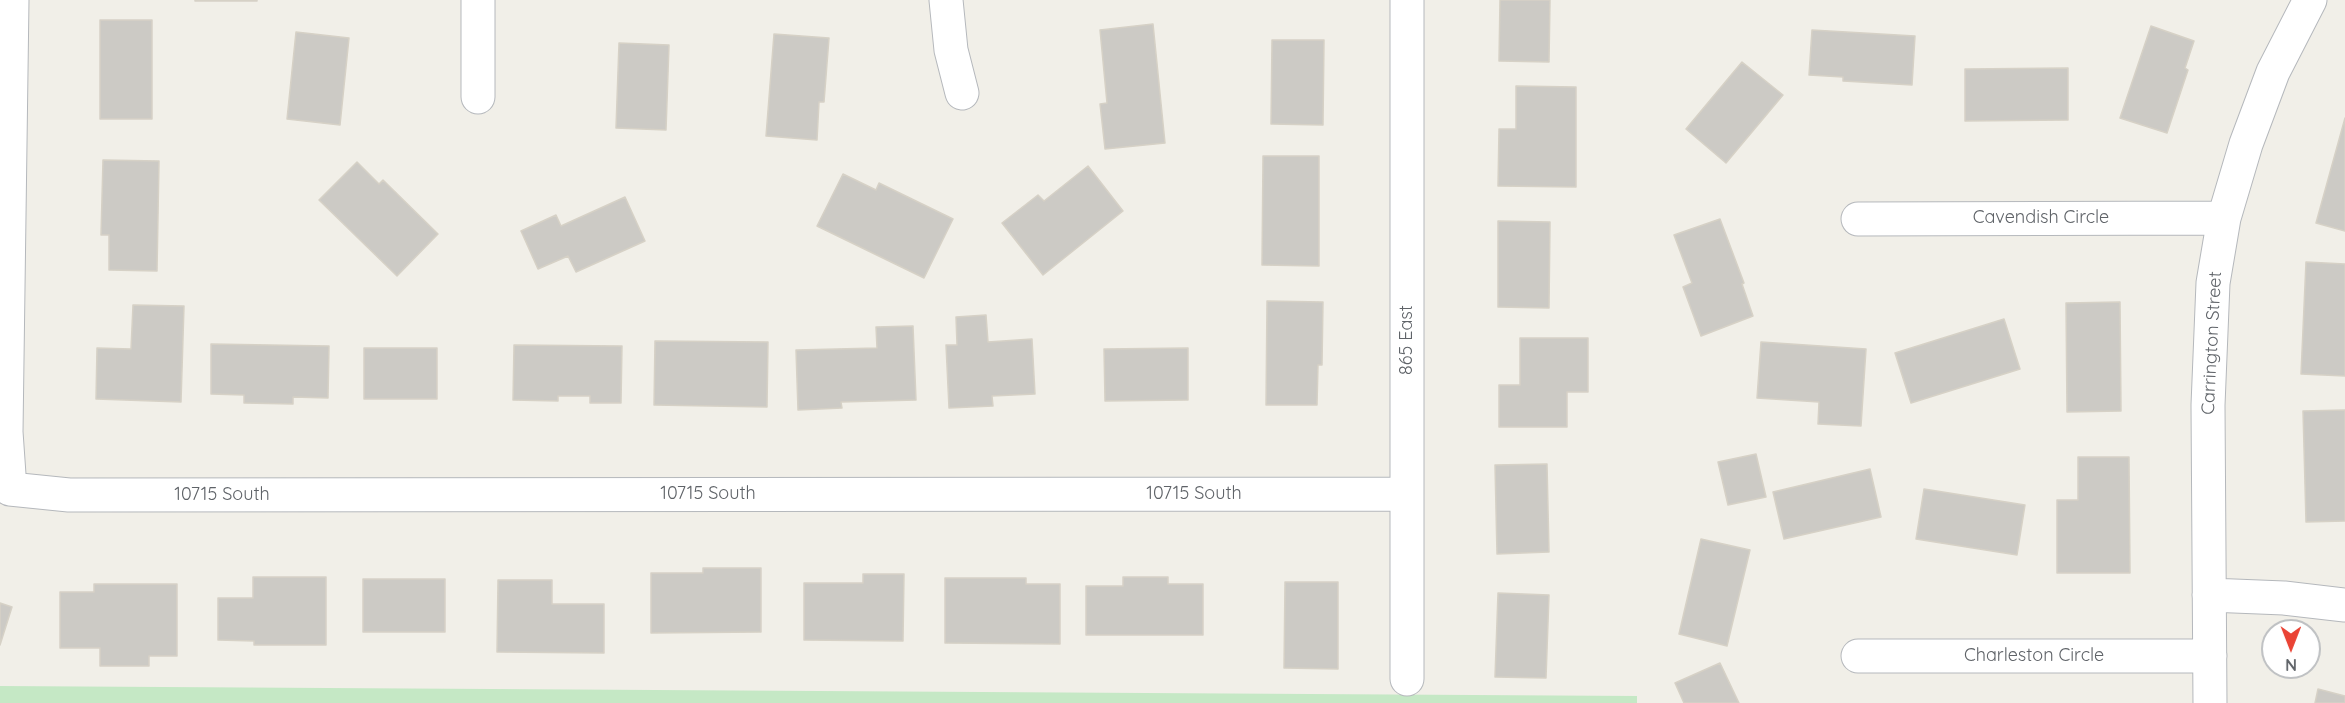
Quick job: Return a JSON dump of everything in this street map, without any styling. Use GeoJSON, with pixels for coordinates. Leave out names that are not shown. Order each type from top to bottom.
{"type":"FeatureCollection","features":[{"type":"Feature","properties":{"kind":"street","name":"10715 South"},"geometry":{"type":"LineString","coordinates":[[12,0],[6,432],[10,489],[69,495],[1407,494]]}},
{"type":"Feature","properties":{"kind":"street"},"geometry":{"type":"LineString","coordinates":[[478,0],[478,97]]}},
{"type":"Feature","properties":{"kind":"street"},"geometry":{"type":"LineString","coordinates":[[946,0],[951,50],[962,93]]}},
{"type":"Feature","properties":{"kind":"street","name":"865 East"},"geometry":{"type":"LineString","coordinates":[[1407,0],[1407,679]]}},
{"type":"Feature","properties":{"kind":"street","name":"Carrington Street"},"geometry":{"type":"LineString","coordinates":[[2210,703],[2209,345],[2213,283],[2224,218],[2246,144],[2273,72],[2310,0]]}},
{"type":"Feature","properties":{"kind":"street","name":"Cavendish Circle"},"geometry":{"type":"LineString","coordinates":[[1858,219],[2224,218]]}},
{"type":"Feature","properties":{"kind":"street"},"geometry":{"type":"LineString","coordinates":[[2209,595],[2284,598],[2345,605]]}},
{"type":"Feature","properties":{"kind":"street","name":"Charleston Circle"},"geometry":{"type":"LineString","coordinates":[[1858,656],[2210,656]]}},
{"type":"Feature","properties":{"kind":"green space"},"geometry":{"type":"Polygon","coordinates":[[[0,686],[1637,696],[1637,703],[0,703],[0,686]]]}},
{"type":"Feature","properties":{"kind":"building"},"geometry":{"type":"Polygon","coordinates":[[[257,0],[257,1],[195,1],[257,0]]]}},
{"type":"Feature","properties":{"kind":"building"},"geometry":{"type":"Polygon","coordinates":[[[1500,0],[1550,0],[1549,62],[1499,61],[1500,0]]]}},
{"type":"Feature","properties":{"kind":"building"},"geometry":{"type":"Polygon","coordinates":[[[100,20],[152,20],[152,119],[100,119],[100,20]]]}},
{"type":"Feature","properties":{"kind":"building"},"geometry":{"type":"Polygon","coordinates":[[[1153,24],[1165,143],[1105,149],[1100,104],[1107,103],[1100,30],[1153,24]]]}},
{"type":"Feature","properties":{"kind":"building"},"geometry":{"type":"Polygon","coordinates":[[[2151,26],[2194,41],[2185,68],[2188,70],[2167,133],[2120,118],[2151,26]]]}},
{"type":"Feature","properties":{"kind":"building"},"geometry":{"type":"Polygon","coordinates":[[[1812,30],[1915,36],[1912,85],[1843,81],[1843,77],[1809,75],[1812,30]]]}},
{"type":"Feature","properties":{"kind":"building"},"geometry":{"type":"Polygon","coordinates":[[[296,32],[349,38],[340,125],[287,119],[296,32]]]}},
{"type":"Feature","properties":{"kind":"building"},"geometry":{"type":"Polygon","coordinates":[[[774,34],[829,38],[824,102],[819,102],[817,140],[766,136],[774,34]]]}},
{"type":"Feature","properties":{"kind":"building"},"geometry":{"type":"Polygon","coordinates":[[[1272,40],[1324,40],[1323,125],[1271,124],[1272,40]]]}},
{"type":"Feature","properties":{"kind":"building"},"geometry":{"type":"Polygon","coordinates":[[[619,43],[669,45],[666,130],[616,128],[619,43]]]}},
{"type":"Feature","properties":{"kind":"building"},"geometry":{"type":"Polygon","coordinates":[[[1742,62],[1783,95],[1726,163],[1686,129],[1742,62]]]}},
{"type":"Feature","properties":{"kind":"building"},"geometry":{"type":"Polygon","coordinates":[[[2068,68],[2068,120],[1965,121],[1965,69],[2068,68]]]}},
{"type":"Feature","properties":{"kind":"building"},"geometry":{"type":"Polygon","coordinates":[[[1516,86],[1576,87],[1576,187],[1498,186],[1499,129],[1516,129],[1516,86]]]}},
{"type":"Feature","properties":{"kind":"building"},"geometry":{"type":"Polygon","coordinates":[[[2345,118],[2345,231],[2316,223],[2345,118]]]}},
{"type":"Feature","properties":{"kind":"building"},"geometry":{"type":"Polygon","coordinates":[[[1263,156],[1319,156],[1319,266],[1262,265],[1263,156]]]}},
{"type":"Feature","properties":{"kind":"building"},"geometry":{"type":"Polygon","coordinates":[[[103,160],[159,161],[157,271],[109,270],[109,235],[101,235],[103,160]]]}},
{"type":"Feature","properties":{"kind":"building"},"geometry":{"type":"Polygon","coordinates":[[[357,162],[379,184],[383,180],[438,234],[397,276],[319,200],[357,162]]]}},
{"type":"Feature","properties":{"kind":"building"},"geometry":{"type":"Polygon","coordinates":[[[1088,166],[1123,211],[1043,275],[1002,223],[1038,195],[1044,201],[1088,166]]]}},
{"type":"Feature","properties":{"kind":"building"},"geometry":{"type":"Polygon","coordinates":[[[843,174],[876,190],[879,183],[953,219],[924,278],[817,226],[843,174]]]}},
{"type":"Feature","properties":{"kind":"building"},"geometry":{"type":"Polygon","coordinates":[[[625,197],[645,241],[576,272],[568,256],[538,269],[521,231],[556,215],[561,226],[625,197]]]}},
{"type":"Feature","properties":{"kind":"building"},"geometry":{"type":"Polygon","coordinates":[[[1720,219],[1744,283],[1742,284],[1753,316],[1701,336],[1683,287],[1692,283],[1674,235],[1720,219]]]}},
{"type":"Feature","properties":{"kind":"building"},"geometry":{"type":"Polygon","coordinates":[[[1498,221],[1550,222],[1549,308],[1498,307],[1498,221]]]}},
{"type":"Feature","properties":{"kind":"building"},"geometry":{"type":"Polygon","coordinates":[[[2306,262],[2345,264],[2345,376],[2301,374],[2306,262]]]}},
{"type":"Feature","properties":{"kind":"building"},"geometry":{"type":"Polygon","coordinates":[[[1267,301],[1323,302],[1322,365],[1318,365],[1317,405],[1266,405],[1267,301]]]}},
{"type":"Feature","properties":{"kind":"building"},"geometry":{"type":"Polygon","coordinates":[[[2120,302],[2121,411],[2067,412],[2066,303],[2120,302]]]}},
{"type":"Feature","properties":{"kind":"building"},"geometry":{"type":"Polygon","coordinates":[[[133,305],[184,306],[181,402],[96,399],[97,348],[131,349],[133,305]]]}},
{"type":"Feature","properties":{"kind":"building"},"geometry":{"type":"Polygon","coordinates":[[[986,315],[988,342],[1032,339],[1035,394],[992,396],[993,406],[949,408],[946,345],[957,345],[956,317],[986,315]]]}},
{"type":"Feature","properties":{"kind":"building"},"geometry":{"type":"Polygon","coordinates":[[[2004,319],[2020,369],[1911,403],[1895,353],[2004,319]]]}},
{"type":"Feature","properties":{"kind":"building"},"geometry":{"type":"Polygon","coordinates":[[[913,326],[916,400],[841,402],[842,408],[798,410],[796,350],[877,348],[876,327],[913,326]]]}},
{"type":"Feature","properties":{"kind":"building"},"geometry":{"type":"Polygon","coordinates":[[[1520,338],[1588,338],[1588,392],[1567,392],[1567,427],[1499,427],[1499,385],[1520,385],[1520,338]]]}},
{"type":"Feature","properties":{"kind":"building"},"geometry":{"type":"Polygon","coordinates":[[[655,341],[768,342],[767,407],[654,405],[655,341]]]}},
{"type":"Feature","properties":{"kind":"building"},"geometry":{"type":"Polygon","coordinates":[[[1761,342],[1866,349],[1861,426],[1818,424],[1819,402],[1757,398],[1761,342]]]}},
{"type":"Feature","properties":{"kind":"building"},"geometry":{"type":"Polygon","coordinates":[[[211,344],[329,346],[328,398],[293,397],[293,404],[244,403],[244,395],[211,394],[211,344]]]}},
{"type":"Feature","properties":{"kind":"building"},"geometry":{"type":"Polygon","coordinates":[[[514,345],[622,346],[621,403],[590,403],[590,396],[558,396],[558,401],[513,400],[514,345]]]}},
{"type":"Feature","properties":{"kind":"building"},"geometry":{"type":"Polygon","coordinates":[[[364,348],[437,348],[437,399],[364,399],[364,348]]]}},
{"type":"Feature","properties":{"kind":"building"},"geometry":{"type":"Polygon","coordinates":[[[1188,348],[1188,400],[1105,401],[1104,349],[1188,348]]]}},
{"type":"Feature","properties":{"kind":"building"},"geometry":{"type":"Polygon","coordinates":[[[2345,410],[2345,521],[2306,522],[2303,411],[2345,410]]]}},
{"type":"Feature","properties":{"kind":"building"},"geometry":{"type":"Polygon","coordinates":[[[1756,454],[1766,497],[1728,505],[1718,462],[1756,454]]]}},
{"type":"Feature","properties":{"kind":"building"},"geometry":{"type":"Polygon","coordinates":[[[2078,457],[2129,457],[2130,573],[2057,573],[2057,500],[2078,500],[2078,457]]]}},
{"type":"Feature","properties":{"kind":"building"},"geometry":{"type":"Polygon","coordinates":[[[1547,464],[1549,552],[1497,554],[1495,465],[1547,464]]]}},
{"type":"Feature","properties":{"kind":"building"},"geometry":{"type":"Polygon","coordinates":[[[1870,469],[1881,517],[1784,539],[1773,492],[1870,469]]]}},
{"type":"Feature","properties":{"kind":"building"},"geometry":{"type":"Polygon","coordinates":[[[1924,489],[2025,505],[2017,555],[1916,539],[1924,489]]]}},
{"type":"Feature","properties":{"kind":"building"},"geometry":{"type":"Polygon","coordinates":[[[1701,539],[1750,550],[1727,646],[1679,634],[1701,539]]]}},
{"type":"Feature","properties":{"kind":"building"},"geometry":{"type":"Polygon","coordinates":[[[703,568],[761,568],[761,632],[651,633],[651,573],[703,573],[703,568]]]}},
{"type":"Feature","properties":{"kind":"building"},"geometry":{"type":"Polygon","coordinates":[[[863,574],[904,574],[903,641],[804,640],[804,583],[863,583],[863,574]]]}},
{"type":"Feature","properties":{"kind":"building"},"geometry":{"type":"Polygon","coordinates":[[[253,577],[326,577],[326,645],[254,645],[254,641],[218,640],[218,598],[253,598],[253,577]]]}},
{"type":"Feature","properties":{"kind":"building"},"geometry":{"type":"Polygon","coordinates":[[[1123,577],[1168,577],[1168,584],[1203,584],[1203,635],[1086,635],[1086,586],[1123,586],[1123,577]]]}},
{"type":"Feature","properties":{"kind":"building"},"geometry":{"type":"Polygon","coordinates":[[[945,578],[1026,578],[1026,584],[1060,584],[1060,644],[945,643],[945,578]]]}},
{"type":"Feature","properties":{"kind":"building"},"geometry":{"type":"Polygon","coordinates":[[[363,579],[445,579],[445,632],[363,632],[363,579]]]}},
{"type":"Feature","properties":{"kind":"building"},"geometry":{"type":"Polygon","coordinates":[[[498,580],[552,580],[552,604],[604,604],[604,653],[497,652],[498,580]]]}},
{"type":"Feature","properties":{"kind":"building"},"geometry":{"type":"Polygon","coordinates":[[[1285,582],[1338,582],[1338,669],[1284,668],[1285,582]]]}},
{"type":"Feature","properties":{"kind":"building"},"geometry":{"type":"Polygon","coordinates":[[[94,584],[177,584],[177,656],[149,656],[149,666],[100,666],[100,648],[60,648],[60,592],[94,592],[94,584]]]}},
{"type":"Feature","properties":{"kind":"building"},"geometry":{"type":"Polygon","coordinates":[[[1498,593],[1549,595],[1546,678],[1495,677],[1498,593]]]}},
{"type":"Feature","properties":{"kind":"building"},"geometry":{"type":"Polygon","coordinates":[[[0,603],[12,607],[0,645],[0,603]]]}},
{"type":"Feature","properties":{"kind":"building"},"geometry":{"type":"Polygon","coordinates":[[[1720,663],[1739,703],[1684,703],[1675,683],[1720,663]]]}},
{"type":"Feature","properties":{"kind":"building"},"geometry":{"type":"Polygon","coordinates":[[[2318,689],[2345,696],[2345,703],[2315,703],[2318,689]]]}}]}
